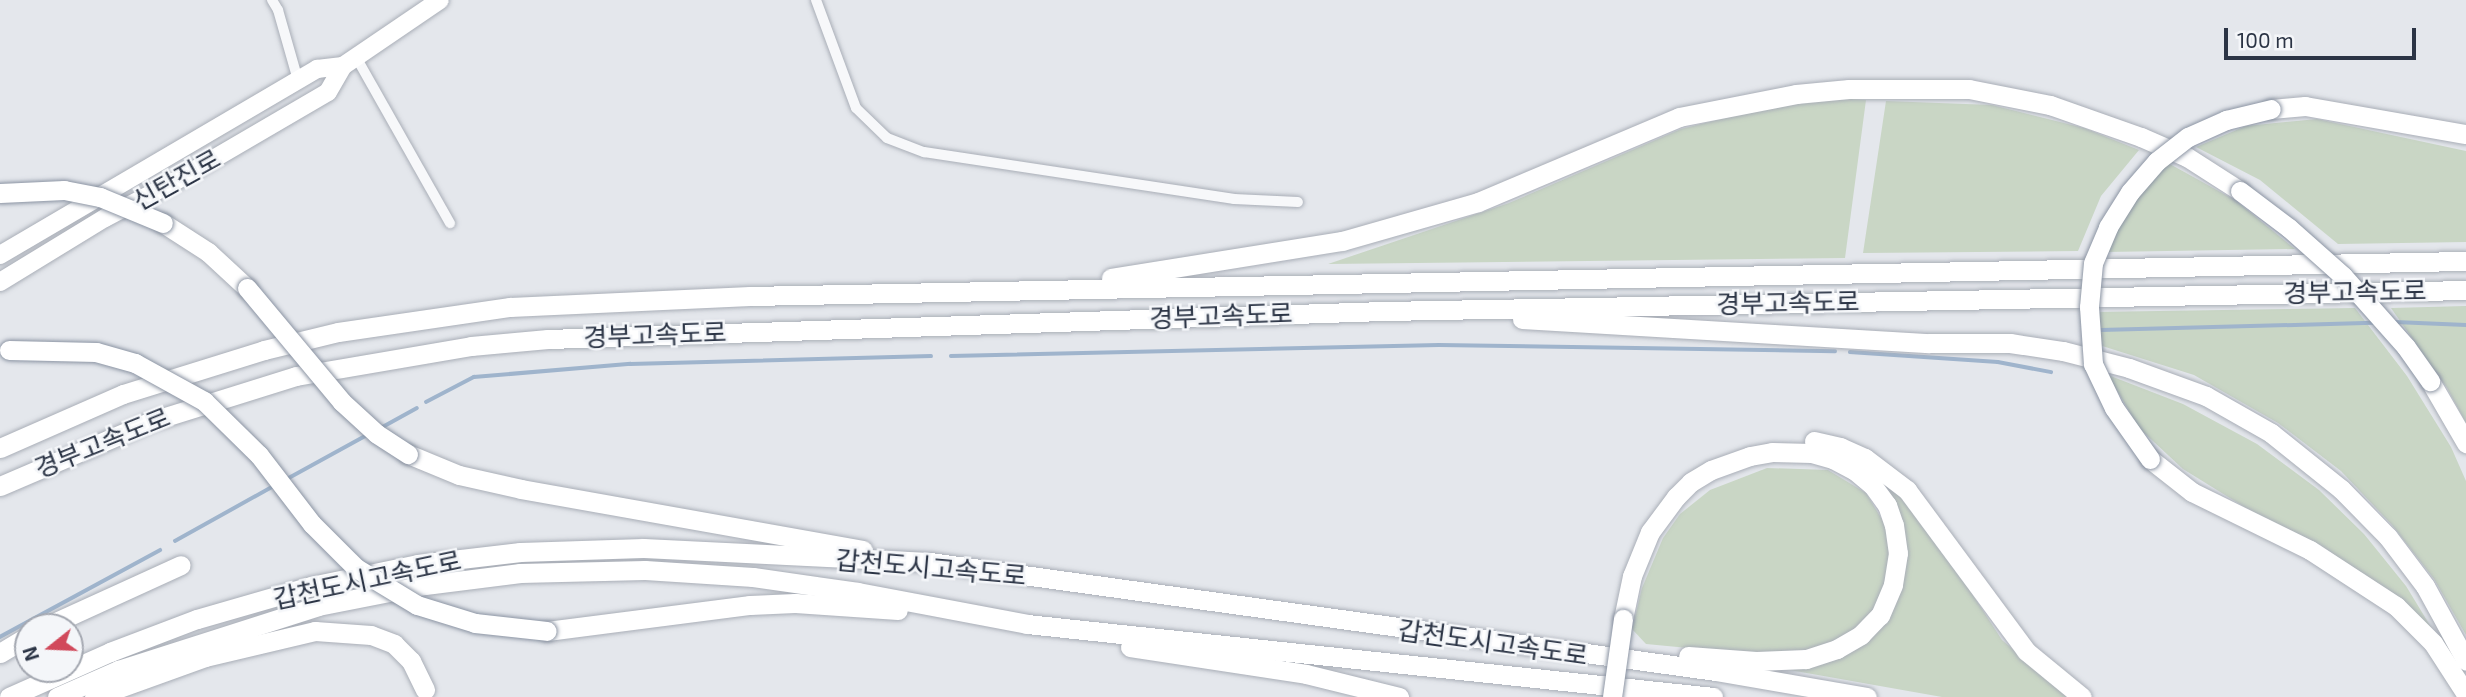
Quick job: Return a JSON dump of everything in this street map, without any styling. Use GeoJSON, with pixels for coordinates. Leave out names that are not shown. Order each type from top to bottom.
{"type":"FeatureCollection","features":[{"type":"Feature","properties":{"kind":"highway"},"geometry":{"type":"LineString","coordinates":[[1039,289],[1342,241],[1478,202],[1679,117],[1796,94],[1849,89],[1969,89],[2050,105],[2141,136],[2187,157],[2240,191],[2289,228],[2343,276],[2398,338],[2430,381],[2466,443]]}},
{"type":"Feature","properties":{"kind":"highway"},"geometry":{"type":"LineString","coordinates":[[2466,134],[2305,106],[2226,120],[2188,137],[2157,161],[2130,192],[2108,227],[2093,263],[2089,307],[2093,364],[2114,408],[2150,460],[2192,492],[2310,550],[2396,606],[2433,643],[2466,694]]}},
{"type":"Feature","properties":{"kind":"highway"},"geometry":{"type":"LineString","coordinates":[[0,193],[64,190],[100,197],[163,223],[208,252],[247,288],[342,402],[377,434],[408,454],[459,475],[522,489],[930,562]]}},
{"type":"Feature","properties":{"kind":"highway","name":"경부고속도로"},"geometry":{"type":"LineString","coordinates":[[0,448],[68,416],[183,373],[338,332],[510,307],[599,301],[1039,289],[2466,261]]}},
{"type":"Feature","properties":{"kind":"highway","name":"경부고속도로"},"geometry":{"type":"LineString","coordinates":[[0,486],[149,422],[225,395],[296,376],[471,346],[633,334],[1385,311],[2466,290]]}},
{"type":"Feature","properties":{"kind":"highway"},"geometry":{"type":"LineString","coordinates":[[1385,311],[1929,343],[2010,343],[2063,351],[2129,368],[2206,396],[2271,433],[2341,489],[2388,537],[2425,586],[2466,661]]}},
{"type":"Feature","properties":{"kind":"highway"},"geometry":{"type":"LineString","coordinates":[[5,352],[96,352],[135,363],[204,401],[259,455],[312,524],[356,568],[417,605],[475,623],[547,631],[750,605],[795,603],[956,613]]}},
{"type":"Feature","properties":{"kind":"highway"},"geometry":{"type":"LineString","coordinates":[[1612,697],[1626,553],[1648,512],[1681,475],[1726,450],[1770,440],[1813,441],[1840,447],[1865,457],[1907,490],[2026,651],[2082,697]]}},
{"type":"Feature","properties":{"kind":"highway"},"geometry":{"type":"LineString","coordinates":[[1476,640],[1756,661],[1806,659],[1837,649],[1861,635],[1880,615],[1893,585],[1898,553],[1894,525],[1887,505],[1873,486],[1854,470],[1812,453],[1772,452],[1750,456],[1711,470],[1675,496],[1650,532],[1618,620],[1602,697]]}},
{"type":"Feature","properties":{"kind":"highway","name":"갑천도시고속도로"},"geometry":{"type":"LineString","coordinates":[[9,697],[110,652],[197,619],[311,586],[418,564],[520,552],[643,548],[930,562],[1476,640],[1716,671],[1867,697]]}},
{"type":"Feature","properties":{"kind":"highway"},"geometry":{"type":"LineString","coordinates":[[76,613],[181,565]]}},
{"type":"Feature","properties":{"kind":"highway","name":"갑천도시고속도로"},"geometry":{"type":"LineString","coordinates":[[58,697],[118,670],[318,606],[425,585],[520,573],[645,570],[753,577],[858,592],[956,613],[1027,624],[1713,697]]}},
{"type":"Feature","properties":{"kind":"highway"},"geometry":{"type":"LineString","coordinates":[[1027,624],[1108,644],[1306,674],[1399,697]]}},
{"type":"Feature","properties":{"kind":"highway"},"geometry":{"type":"LineString","coordinates":[[94,697],[205,657],[315,631],[371,635],[394,645],[411,661],[425,690]]}},
{"type":"Feature","properties":{"kind":"main road","name":"신탄진로"},"geometry":{"type":"LineString","coordinates":[[0,255],[317,69],[350,61],[440,0]]}},
{"type":"Feature","properties":{"kind":"main road","name":"신탄진로"},"geometry":{"type":"LineString","coordinates":[[0,282],[106,218],[174,182],[328,92],[350,61]]}},
{"type":"Feature","properties":{"kind":"street"},"geometry":{"type":"LineString","coordinates":[[272,0],[278,10],[298,80]]}},
{"type":"Feature","properties":{"kind":"street"},"geometry":{"type":"LineString","coordinates":[[816,0],[856,108],[887,138],[924,152],[1234,199],[1298,202]]}},
{"type":"Feature","properties":{"kind":"street"},"geometry":{"type":"LineString","coordinates":[[350,61],[450,223]]}},
{"type":"Feature","properties":{"kind":"green space"},"geometry":{"type":"Polygon","coordinates":[[[1836,98],[1866,100],[1845,258],[1328,264],[1509,203],[1681,129],[1753,111],[1836,98]]]}},
{"type":"Feature","properties":{"kind":"green space"},"geometry":{"type":"Polygon","coordinates":[[[1886,101],[1992,105],[2084,128],[2139,150],[2101,196],[2078,251],[1863,253],[1886,101]]]}},
{"type":"Feature","properties":{"kind":"green space"},"geometry":{"type":"Polygon","coordinates":[[[2317,119],[2466,151],[2466,242],[2338,244],[2260,180],[2196,147],[2246,126],[2317,119]]]}},
{"type":"Feature","properties":{"kind":"green space"},"geometry":{"type":"Polygon","coordinates":[[[2168,163],[2235,200],[2295,249],[2107,252],[2136,194],[2168,163]]]}},
{"type":"Feature","properties":{"kind":"green space"},"geometry":{"type":"Polygon","coordinates":[[[2466,306],[2466,423],[2447,388],[2391,308],[2466,306]]]}},
{"type":"Feature","properties":{"kind":"green space"},"geometry":{"type":"Polygon","coordinates":[[[2355,308],[2407,376],[2451,447],[2466,481],[2466,635],[2434,579],[2392,525],[2341,471],[2278,423],[2194,375],[2099,345],[2094,312],[2355,308]]]}},
{"type":"Feature","properties":{"kind":"green space"},"geometry":{"type":"Polygon","coordinates":[[[2108,375],[2183,404],[2257,444],[2319,490],[2364,534],[2406,586],[2434,632],[2407,605],[2320,545],[2246,508],[2183,469],[2139,428],[2108,375]]]}},
{"type":"Feature","properties":{"kind":"green space"},"geometry":{"type":"Polygon","coordinates":[[[1767,468],[1828,470],[1866,493],[1889,531],[1892,574],[1870,616],[1836,644],[1800,653],[1752,654],[1646,644],[1632,629],[1642,588],[1663,538],[1680,514],[1710,490],[1767,468]]]}},
{"type":"Feature","properties":{"kind":"green space"},"geometry":{"type":"Polygon","coordinates":[[[1866,469],[1901,498],[1947,555],[2002,640],[2069,697],[1942,697],[1784,669],[1862,638],[1900,553],[1866,469]]]}},
{"type":"Feature","properties":{"kind":"waterway"},"geometry":{"type":"LineString","coordinates":[[2395,322],[2466,325]]}},
{"type":"Feature","properties":{"kind":"waterway"},"geometry":{"type":"LineString","coordinates":[[2101,330],[2373,323]]}},
{"type":"Feature","properties":{"kind":"waterway"},"geometry":{"type":"LineString","coordinates":[[951,356],[1439,345],[1835,351]]}},
{"type":"Feature","properties":{"kind":"waterway"},"geometry":{"type":"LineString","coordinates":[[1850,352],[1998,362],[2051,372]]}},
{"type":"Feature","properties":{"kind":"waterway"},"geometry":{"type":"LineString","coordinates":[[426,402],[474,377],[630,364],[931,356]]}},
{"type":"Feature","properties":{"kind":"waterway"},"geometry":{"type":"LineString","coordinates":[[379,429],[417,408]]}},
{"type":"Feature","properties":{"kind":"waterway"},"geometry":{"type":"LineString","coordinates":[[287,479],[369,434]]}},
{"type":"Feature","properties":{"kind":"waterway"},"geometry":{"type":"LineString","coordinates":[[175,541],[274,486]]}},
{"type":"Feature","properties":{"kind":"waterway"},"geometry":{"type":"LineString","coordinates":[[0,637],[160,550]]}}]}
